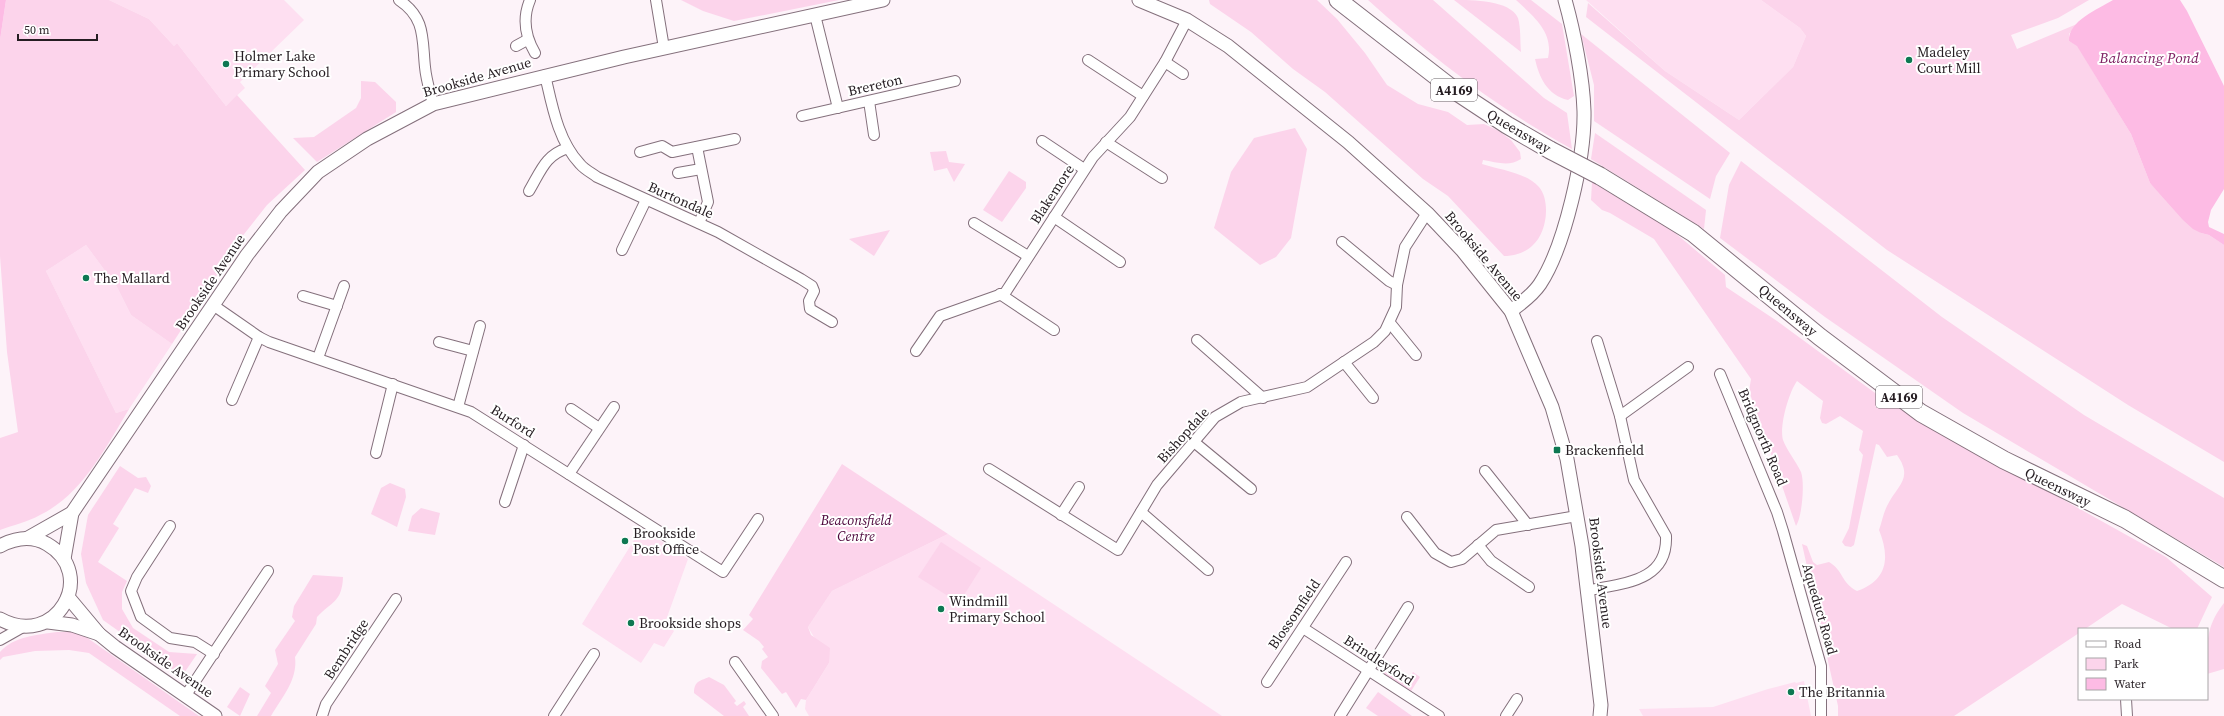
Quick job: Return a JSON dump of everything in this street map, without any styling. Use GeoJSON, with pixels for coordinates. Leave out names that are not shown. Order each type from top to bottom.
{"type":"FeatureCollection","features":[{"type":"Feature","properties":{"kind":"main road","name":"Queensway"},"geometry":{"type":"LineString","coordinates":[[1338,0],[1366,20],[1406,54],[1454,90],[1508,125],[1550,150],[1600,176],[1693,233],[1820,337],[1921,412],[2004,460],[2126,519],[2224,579]]}},
{"type":"Feature","properties":{"kind":"main road","name":"Queensway"},"geometry":{"type":"LineString","coordinates":[[1350,0],[1366,20]]}},
{"type":"Feature","properties":{"kind":"street"},"geometry":{"type":"LineString","coordinates":[[399,0],[417,18],[423,35],[425,68],[433,104]]}},
{"type":"Feature","properties":{"kind":"street"},"geometry":{"type":"LineString","coordinates":[[530,0],[527,8],[525,23],[527,40],[535,53]]}},
{"type":"Feature","properties":{"kind":"street"},"geometry":{"type":"LineString","coordinates":[[656,0],[664,48]]}},
{"type":"Feature","properties":{"kind":"street","name":"Brookside Avenue"},"geometry":{"type":"LineString","coordinates":[[64,559],[72,513],[247,255],[281,211],[318,172],[366,139],[433,104],[546,75],[882,0]]}},
{"type":"Feature","properties":{"kind":"street","name":"Brookside Avenue"},"geometry":{"type":"LineString","coordinates":[[1139,0],[1187,20],[1228,46],[1348,142],[1428,213],[1462,250],[1511,311],[1560,429],[1567,459],[1578,516],[1601,704],[1600,716]]}},
{"type":"Feature","properties":{"kind":"street"},"geometry":{"type":"LineString","coordinates":[[1511,311],[1534,292],[1547,271],[1561,235],[1578,171],[1584,105],[1565,0]]}},
{"type":"Feature","properties":{"kind":"street"},"geometry":{"type":"LineString","coordinates":[[815,15],[838,108]]}},
{"type":"Feature","properties":{"kind":"street","name":"Blakemore"},"geometry":{"type":"LineString","coordinates":[[916,352],[940,316],[1005,292],[1084,169],[1106,142],[1130,117],[1165,62],[1187,20]]}},
{"type":"Feature","properties":{"kind":"street"},"geometry":{"type":"LineString","coordinates":[[516,46],[527,40]]}},
{"type":"Feature","properties":{"kind":"street"},"geometry":{"type":"LineString","coordinates":[[1088,60],[1143,96]]}},
{"type":"Feature","properties":{"kind":"street"},"geometry":{"type":"LineString","coordinates":[[1165,62],[1183,74]]}},
{"type":"Feature","properties":{"kind":"street","name":"Burtondale"},"geometry":{"type":"LineString","coordinates":[[546,75],[555,116],[568,148],[580,165],[597,177],[699,223],[755,252],[812,286],[814,291],[809,301],[810,309],[832,322]]}},
{"type":"Feature","properties":{"kind":"street","name":"Brereton"},"geometry":{"type":"LineString","coordinates":[[802,116],[955,81]]}},
{"type":"Feature","properties":{"kind":"street"},"geometry":{"type":"LineString","coordinates":[[869,101],[874,135]]}},
{"type":"Feature","properties":{"kind":"street"},"geometry":{"type":"LineString","coordinates":[[640,152],[662,146],[672,152],[735,139]]}},
{"type":"Feature","properties":{"kind":"street"},"geometry":{"type":"LineString","coordinates":[[1042,141],[1084,169]]}},
{"type":"Feature","properties":{"kind":"street"},"geometry":{"type":"LineString","coordinates":[[1106,142],[1162,178]]}},
{"type":"Feature","properties":{"kind":"street"},"geometry":{"type":"LineString","coordinates":[[697,147],[708,202],[699,223]]}},
{"type":"Feature","properties":{"kind":"street"},"geometry":{"type":"LineString","coordinates":[[528,190],[549,157],[555,152],[568,148]]}},
{"type":"Feature","properties":{"kind":"street"},"geometry":{"type":"LineString","coordinates":[[678,173],[701,169]]}},
{"type":"Feature","properties":{"kind":"street"},"geometry":{"type":"LineString","coordinates":[[622,250],[646,200]]}},
{"type":"Feature","properties":{"kind":"street","name":"Bishopdale"},"geometry":{"type":"LineString","coordinates":[[989,469],[1118,550],[1158,485],[1215,417],[1241,402],[1307,387],[1374,342],[1390,323],[1396,307],[1397,284],[1404,248],[1428,213]]}},
{"type":"Feature","properties":{"kind":"street"},"geometry":{"type":"LineString","coordinates":[[1054,217],[1120,262]]}},
{"type":"Feature","properties":{"kind":"street"},"geometry":{"type":"LineString","coordinates":[[974,222],[1028,256]]}},
{"type":"Feature","properties":{"kind":"street"},"geometry":{"type":"LineString","coordinates":[[1342,242],[1389,281],[1397,284]]}},
{"type":"Feature","properties":{"kind":"street"},"geometry":{"type":"LineString","coordinates":[[318,358],[344,286]]}},
{"type":"Feature","properties":{"kind":"street"},"geometry":{"type":"LineString","coordinates":[[1000,294],[1054,330]]}},
{"type":"Feature","properties":{"kind":"street"},"geometry":{"type":"LineString","coordinates":[[303,296],[337,306]]}},
{"type":"Feature","properties":{"kind":"street","name":"Burford"},"geometry":{"type":"LineString","coordinates":[[213,305],[259,337],[458,407],[481,418],[723,572],[758,519]]}},
{"type":"Feature","properties":{"kind":"street"},"geometry":{"type":"LineString","coordinates":[[1390,323],[1416,355]]}},
{"type":"Feature","properties":{"kind":"street"},"geometry":{"type":"LineString","coordinates":[[458,407],[480,326]]}},
{"type":"Feature","properties":{"kind":"street"},"geometry":{"type":"LineString","coordinates":[[232,400],[259,337]]}},
{"type":"Feature","properties":{"kind":"street"},"geometry":{"type":"LineString","coordinates":[[1197,340],[1263,398]]}},
{"type":"Feature","properties":{"kind":"street"},"geometry":{"type":"LineString","coordinates":[[1586,591],[1644,577],[1656,568],[1666,549],[1666,536],[1634,480],[1620,416],[1597,340]]}},
{"type":"Feature","properties":{"kind":"street"},"geometry":{"type":"LineString","coordinates":[[439,342],[473,351]]}},
{"type":"Feature","properties":{"kind":"street"},"geometry":{"type":"LineString","coordinates":[[1344,362],[1372,398]]}},
{"type":"Feature","properties":{"kind":"street"},"geometry":{"type":"LineString","coordinates":[[1620,416],[1688,367]]}},
{"type":"Feature","properties":{"kind":"street","name":"Bridgnorth Road"},"geometry":{"type":"LineString","coordinates":[[1720,374],[1777,512]]}},
{"type":"Feature","properties":{"kind":"street"},"geometry":{"type":"LineString","coordinates":[[376,453],[393,384]]}},
{"type":"Feature","properties":{"kind":"street"},"geometry":{"type":"LineString","coordinates":[[569,474],[614,407]]}},
{"type":"Feature","properties":{"kind":"street"},"geometry":{"type":"LineString","coordinates":[[571,409],[599,428]]}},
{"type":"Feature","properties":{"kind":"street"},"geometry":{"type":"LineString","coordinates":[[1194,442],[1251,489]]}},
{"type":"Feature","properties":{"kind":"street"},"geometry":{"type":"LineString","coordinates":[[505,502],[524,445]]}},
{"type":"Feature","properties":{"kind":"street"},"geometry":{"type":"LineString","coordinates":[[1485,471],[1528,525]]}},
{"type":"Feature","properties":{"kind":"street"},"geometry":{"type":"LineString","coordinates":[[1061,515],[1079,487]]}},
{"type":"Feature","properties":{"kind":"street"},"geometry":{"type":"LineString","coordinates":[[1141,512],[1208,570]]}},
{"type":"Feature","properties":{"kind":"street","name":"Aqueduct Road"},"geometry":{"type":"LineString","coordinates":[[1777,512],[1821,666],[1822,716]]}},
{"type":"Feature","properties":{"kind":"street","name":"Brookside Avenue"},"geometry":{"type":"LineString","coordinates":[[28,538],[72,513]]}},
{"type":"Feature","properties":{"kind":"street"},"geometry":{"type":"LineString","coordinates":[[1407,517],[1435,553],[1451,562],[1462,559],[1496,530],[1578,516]]}},
{"type":"Feature","properties":{"kind":"street"},"geometry":{"type":"LineString","coordinates":[[170,526],[137,577],[131,591],[141,617],[170,638],[195,642],[214,654]]}},
{"type":"Feature","properties":{"kind":"street"},"geometry":{"type":"LineString","coordinates":[[0,546],[13,540],[28,538],[42,541],[54,548],[64,559],[70,578],[68,597],[58,613],[48,622],[32,627],[23,627],[11,625],[0,619]]}},
{"type":"Feature","properties":{"kind":"street"},"geometry":{"type":"LineString","coordinates":[[1478,545],[1491,561],[1529,587]]}},
{"type":"Feature","properties":{"kind":"street","name":"Blossomfield"},"geometry":{"type":"LineString","coordinates":[[1267,682],[1346,562]]}},
{"type":"Feature","properties":{"kind":"street"},"geometry":{"type":"LineString","coordinates":[[186,695],[268,571]]}},
{"type":"Feature","properties":{"kind":"street","name":"Brookside Avenue"},"geometry":{"type":"LineString","coordinates":[[68,597],[99,634],[115,647],[215,716]]}},
{"type":"Feature","properties":{"kind":"street","name":"Bembridge"},"geometry":{"type":"LineString","coordinates":[[322,716],[326,704],[396,599]]}},
{"type":"Feature","properties":{"kind":"street"},"geometry":{"type":"LineString","coordinates":[[1340,716],[1408,607]]}},
{"type":"Feature","properties":{"kind":"street","name":"Brookside Avenue"},"geometry":{"type":"LineString","coordinates":[[48,622],[72,625],[99,634]]}},
{"type":"Feature","properties":{"kind":"street"},"geometry":{"type":"LineString","coordinates":[[0,640],[23,627]]}},
{"type":"Feature","properties":{"kind":"street","name":"Brindleyford"},"geometry":{"type":"LineString","coordinates":[[1303,628],[1439,716]]}},
{"type":"Feature","properties":{"kind":"street"},"geometry":{"type":"LineString","coordinates":[[554,716],[594,654]]}},
{"type":"Feature","properties":{"kind":"street"},"geometry":{"type":"LineString","coordinates":[[735,662],[773,716]]}},
{"type":"Feature","properties":{"kind":"street"},"geometry":{"type":"LineString","coordinates":[[1506,716],[1517,699]]}},
{"type":"Feature","properties":{"kind":"street"},"geometry":{"type":"LineString","coordinates":[[2126,700],[2127,716]]}},
{"type":"Feature","properties":{"kind":"shaded area","name":"Holmer Lake Primary School"},"geometry":{"type":"Polygon","coordinates":[[[109,0],[284,0],[304,20],[240,82],[245,88],[226,106],[177,43],[174,46],[149,19],[109,0]]]}},
{"type":"Feature","properties":{"kind":"shaded area"},"geometry":{"type":"Polygon","coordinates":[[[1586,0],[1761,0],[1800,28],[1806,36],[1793,67],[1739,120],[1665,71],[1586,0]]]}},
{"type":"Feature","properties":{"kind":"shaded area"},"geometry":{"type":"Polygon","coordinates":[[[86,245],[117,287],[131,315],[172,344],[129,409],[116,413],[46,271],[86,245]]]}},
{"type":"Feature","properties":{"kind":"shaded area"},"geometry":{"type":"Polygon","coordinates":[[[643,529],[688,559],[666,620],[673,624],[671,628],[674,631],[664,647],[654,643],[641,663],[582,624],[639,532],[643,529]]]}},
{"type":"Feature","properties":{"kind":"shaded area","name":"Windmill Primary School"},"geometry":{"type":"Polygon","coordinates":[[[948,534],[1222,716],[809,716],[805,709],[806,700],[829,663],[808,627],[832,591],[948,534]]]}},
{"type":"Feature","properties":{"kind":"shaded area"},"geometry":{"type":"Polygon","coordinates":[[[1804,681],[1811,716],[1643,716],[1639,709],[1713,707],[1768,689],[1804,681]]]}},
{"type":"Feature","properties":{"kind":"green space"},"geometry":{"type":"Polygon","coordinates":[[[6,0],[109,0],[149,19],[174,46],[177,43],[226,106],[237,95],[305,170],[267,205],[241,238],[172,344],[131,315],[117,287],[86,245],[46,271],[116,413],[129,409],[102,454],[81,483],[55,506],[25,522],[0,530],[0,438],[18,432],[7,352],[0,256],[0,40],[6,0]]]}},
{"type":"Feature","properties":{"kind":"green space"},"geometry":{"type":"Polygon","coordinates":[[[681,0],[839,0],[734,21],[703,11],[681,0]]]}},
{"type":"Feature","properties":{"kind":"green space"},"geometry":{"type":"Polygon","coordinates":[[[1209,0],[1317,0],[1337,19],[1365,53],[1387,85],[1418,104],[1448,112],[1467,125],[1484,124],[1499,131],[1511,140],[1520,152],[1521,159],[1512,163],[1498,163],[1483,160],[1482,164],[1520,175],[1527,178],[1539,187],[1545,200],[1546,217],[1541,234],[1537,241],[1522,252],[1515,255],[1504,256],[1448,196],[1423,179],[1325,92],[1293,69],[1251,32],[1210,4],[1209,0]]]}},
{"type":"Feature","properties":{"kind":"green space"},"geometry":{"type":"Polygon","coordinates":[[[1368,0],[1433,0],[1544,98],[1567,113],[1572,149],[1491,99],[1416,42],[1368,0]]]}},
{"type":"Feature","properties":{"kind":"green space"},"geometry":{"type":"Polygon","coordinates":[[[1454,0],[1490,2],[1499,4],[1514,12],[1519,22],[1521,52],[1454,0]]]}},
{"type":"Feature","properties":{"kind":"green space"},"geometry":{"type":"Polygon","coordinates":[[[1516,0],[1531,0],[1562,24],[1574,96],[1568,100],[1561,98],[1549,90],[1542,79],[1535,59],[1548,58],[1548,40],[1541,25],[1516,0]]]}},
{"type":"Feature","properties":{"kind":"green space"},"geometry":{"type":"Polygon","coordinates":[[[1761,0],[2089,0],[2058,18],[2011,35],[2017,49],[2077,24],[2069,34],[2069,41],[2077,45],[2131,134],[2150,183],[2201,233],[2209,235],[2224,245],[2224,462],[2128,405],[1887,250],[1586,17],[1588,3],[1665,71],[1739,120],[1793,67],[1806,36],[1800,28],[1761,0]]]}},
{"type":"Feature","properties":{"kind":"green space"},"geometry":{"type":"Polygon","coordinates":[[[1581,34],[1730,153],[1716,176],[1710,199],[1594,121],[1594,85],[1581,34]]]}},
{"type":"Feature","properties":{"kind":"green space"},"geometry":{"type":"Polygon","coordinates":[[[361,81],[375,82],[396,102],[396,112],[317,162],[293,138],[314,137],[356,108],[361,98],[361,81]]]}},
{"type":"Feature","properties":{"kind":"green space"},"geometry":{"type":"Polygon","coordinates":[[[1295,128],[1307,149],[1291,238],[1276,257],[1260,265],[1214,228],[1231,172],[1254,138],[1295,128]]]}},
{"type":"Feature","properties":{"kind":"green space"},"geometry":{"type":"Polygon","coordinates":[[[1595,133],[1706,210],[1704,229],[1591,159],[1595,133]]]}},
{"type":"Feature","properties":{"kind":"green space"},"geometry":{"type":"Polygon","coordinates":[[[946,151],[949,162],[965,164],[954,182],[947,168],[934,171],[930,152],[946,151]]]}},
{"type":"Feature","properties":{"kind":"green space"},"geometry":{"type":"Polygon","coordinates":[[[1741,161],[1942,317],[2084,415],[2224,498],[2224,567],[1963,413],[1825,317],[1720,238],[1729,185],[1741,161]]]}},
{"type":"Feature","properties":{"kind":"green space"},"geometry":{"type":"Polygon","coordinates":[[[1009,171],[1026,182],[1026,188],[1002,222],[983,210],[1009,171]]]}},
{"type":"Feature","properties":{"kind":"green space"},"geometry":{"type":"Polygon","coordinates":[[[1592,182],[1674,232],[1725,275],[1726,287],[1777,321],[1886,401],[2166,557],[2212,597],[2197,628],[2171,628],[2122,604],[2086,628],[2078,628],[2078,634],[1954,716],[1838,716],[1838,706],[1802,544],[1807,546],[1813,562],[1817,565],[1829,562],[1837,569],[1848,584],[1857,591],[1875,581],[1884,566],[1885,558],[1885,549],[1879,530],[1884,512],[1902,482],[1904,470],[1902,463],[1897,455],[1887,457],[1879,445],[1876,444],[1854,545],[1851,547],[1845,546],[1842,542],[1849,528],[1863,455],[1859,450],[1863,431],[1840,416],[1826,424],[1822,423],[1820,418],[1823,401],[1797,381],[1791,393],[1782,426],[1783,440],[1801,472],[1803,484],[1800,515],[1796,526],[1749,391],[1751,379],[1654,239],[1610,213],[1602,210],[1591,200],[1592,182]]]}},
{"type":"Feature","properties":{"kind":"green space"},"geometry":{"type":"Polygon","coordinates":[[[890,230],[874,256],[849,239],[890,230]]]}},
{"type":"Feature","properties":{"kind":"green space","name":"Beaconsfield Centre"},"geometry":{"type":"Polygon","coordinates":[[[842,464],[948,534],[832,591],[808,627],[811,635],[830,648],[829,663],[806,700],[801,699],[796,708],[786,692],[782,694],[761,668],[762,661],[768,657],[762,649],[764,647],[759,641],[743,630],[753,619],[749,615],[842,464]]]}},
{"type":"Feature","properties":{"kind":"green space"},"geometry":{"type":"Polygon","coordinates":[[[120,466],[138,478],[146,477],[151,486],[148,493],[135,488],[113,524],[119,528],[98,562],[127,581],[122,592],[122,609],[133,628],[169,652],[197,654],[182,676],[103,620],[86,583],[81,554],[88,515],[120,466]]]}},
{"type":"Feature","properties":{"kind":"green space"},"geometry":{"type":"Polygon","coordinates":[[[390,483],[405,489],[406,497],[397,527],[371,514],[381,488],[390,483]]]}},
{"type":"Feature","properties":{"kind":"green space"},"geometry":{"type":"Polygon","coordinates":[[[421,508],[440,513],[435,535],[408,531],[412,516],[421,508]]]}},
{"type":"Feature","properties":{"kind":"green space"},"geometry":{"type":"Polygon","coordinates":[[[941,542],[981,568],[959,603],[918,577],[941,542]]]}},
{"type":"Feature","properties":{"kind":"green space"},"geometry":{"type":"Polygon","coordinates":[[[313,575],[343,577],[341,592],[335,600],[317,617],[316,624],[295,657],[292,681],[271,716],[257,716],[271,693],[265,686],[278,664],[275,650],[295,621],[292,617],[294,606],[313,575]]]}},
{"type":"Feature","properties":{"kind":"green space"},"geometry":{"type":"Polygon","coordinates":[[[2224,603],[2224,669],[2208,674],[2208,637],[2213,620],[2224,603]]]}},
{"type":"Feature","properties":{"kind":"green space"},"geometry":{"type":"Polygon","coordinates":[[[57,632],[75,632],[86,637],[199,716],[180,716],[89,653],[69,650],[35,651],[3,657],[0,660],[0,652],[19,639],[34,635],[57,632]]]}},
{"type":"Feature","properties":{"kind":"green space"},"geometry":{"type":"Polygon","coordinates":[[[1380,665],[1406,682],[1413,672],[1420,677],[1408,696],[1378,676],[1380,665]]]}},
{"type":"Feature","properties":{"kind":"green space"},"geometry":{"type":"Polygon","coordinates":[[[709,677],[724,685],[736,701],[734,703],[737,706],[744,701],[746,704],[743,707],[749,716],[724,716],[694,693],[696,684],[709,677]]]}},
{"type":"Feature","properties":{"kind":"green space"},"geometry":{"type":"Polygon","coordinates":[[[240,687],[250,694],[240,716],[227,707],[240,687]]]}},
{"type":"Feature","properties":{"kind":"green space"},"geometry":{"type":"Polygon","coordinates":[[[1378,692],[1412,716],[1378,716],[1366,708],[1378,692]]]}},
{"type":"Feature","properties":{"kind":"water"},"geometry":{"type":"Polygon","coordinates":[[[0,0],[6,0],[0,40],[0,0]]]}},
{"type":"Feature","properties":{"kind":"water","name":"Balancing Pond"},"geometry":{"type":"Polygon","coordinates":[[[2113,0],[2180,0],[2187,11],[2224,86],[2224,189],[2211,210],[2208,222],[2209,227],[2224,234],[2224,245],[2209,235],[2193,229],[2150,183],[2131,134],[2077,46],[2069,41],[2073,27],[2085,16],[2113,0]]]}},
{"type":"Feature","properties":{"kind":"place","name":"Madeley Court Mill"},"geometry":{"type":"Point","coordinates":[1909,60]}},
{"type":"Feature","properties":{"kind":"place","name":"Holmer Lake Primary School"},"geometry":{"type":"Point","coordinates":[226,64]}},
{"type":"Feature","properties":{"kind":"place","name":"The Mallard"},"geometry":{"type":"Point","coordinates":[86,278]}},
{"type":"Feature","properties":{"kind":"place","name":"Brackenfield"},"geometry":{"type":"Point","coordinates":[1557,450]}},
{"type":"Feature","properties":{"kind":"place","name":"Brookside Post Office"},"geometry":{"type":"Point","coordinates":[625,541]}},
{"type":"Feature","properties":{"kind":"place","name":"Windmill Primary School"},"geometry":{"type":"Point","coordinates":[941,609]}},
{"type":"Feature","properties":{"kind":"place","name":"Brookside shops"},"geometry":{"type":"Point","coordinates":[631,623]}},
{"type":"Feature","properties":{"kind":"place","name":"The Britannia"},"geometry":{"type":"Point","coordinates":[1791,692]}}]}
